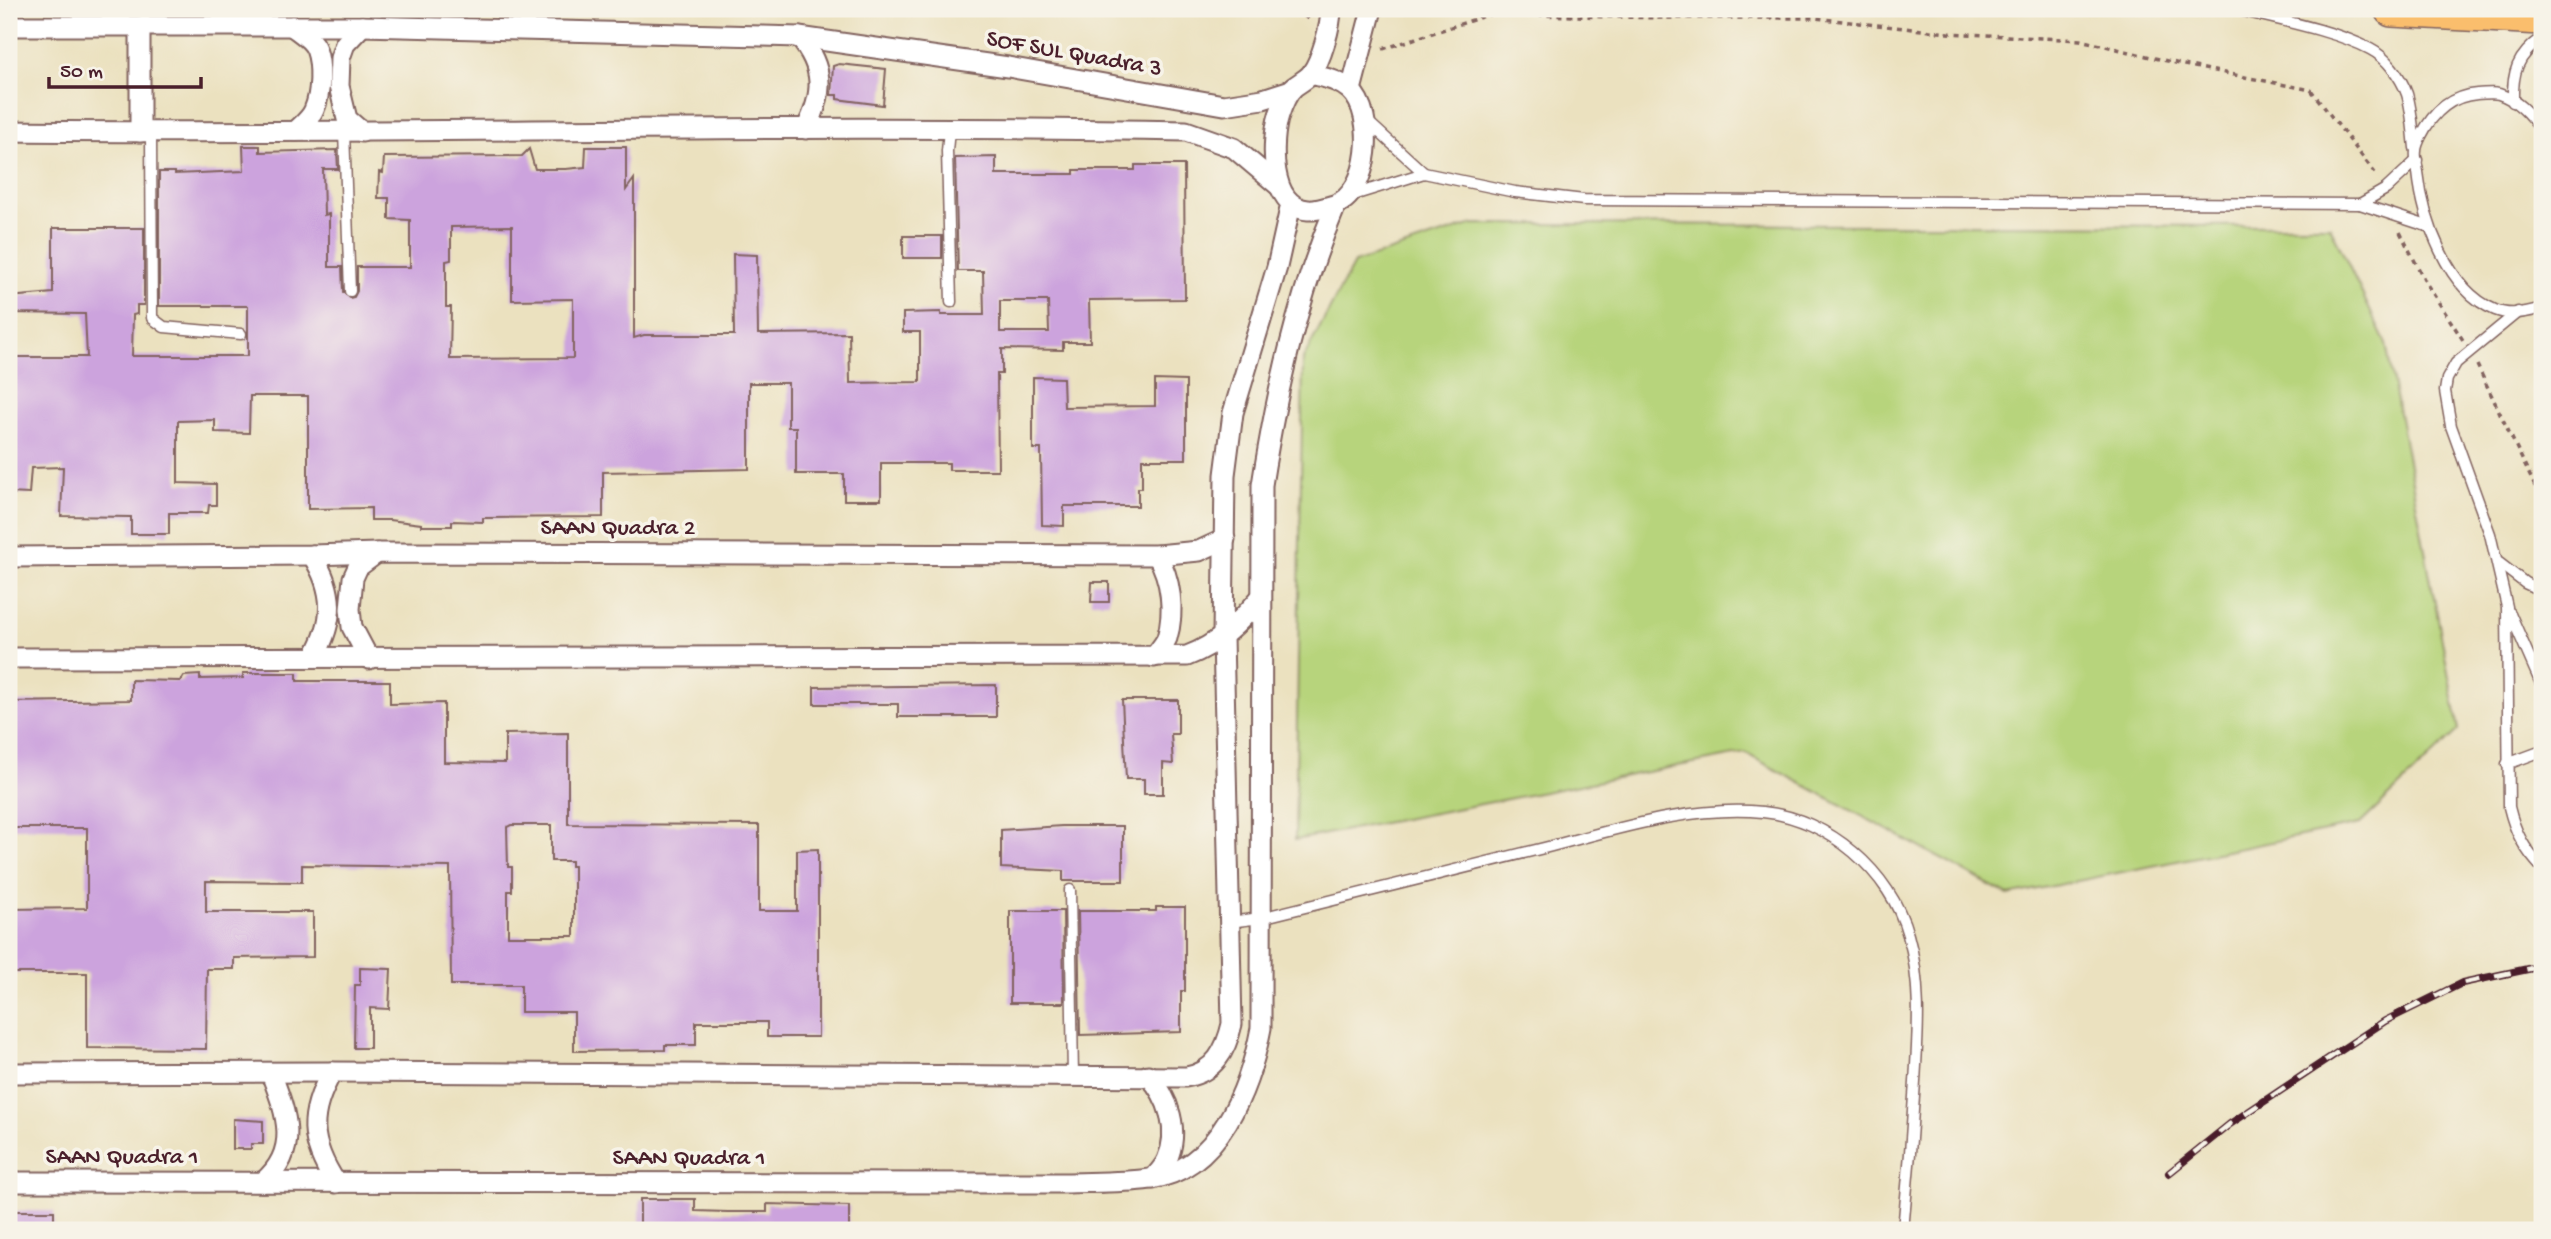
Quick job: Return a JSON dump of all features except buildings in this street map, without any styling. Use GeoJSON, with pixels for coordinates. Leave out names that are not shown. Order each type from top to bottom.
{"type":"FeatureCollection","features":[{"type":"Feature","properties":{"kind":"highway"},"geometry":{"type":"LineString","coordinates":[[2392,9],[2542,17]]}},
{"type":"Feature","properties":{"kind":"street"},"geometry":{"type":"LineString","coordinates":[[1279,186],[1274,162],[1279,114],[1291,90],[1311,74],[1327,37],[1331,9]]}},
{"type":"Feature","properties":{"kind":"street"},"geometry":{"type":"LineString","coordinates":[[1351,90],[1372,9]]}},
{"type":"Feature","properties":{"kind":"street","name":"SOF SUL Quadra 3"},"geometry":{"type":"LineString","coordinates":[[9,26],[362,26],[799,37],[1008,68],[1224,105],[1263,99],[1291,90]]}},
{"type":"Feature","properties":{"kind":"street"},"geometry":{"type":"LineString","coordinates":[[140,26],[145,132]]}},
{"type":"Feature","properties":{"kind":"street"},"geometry":{"type":"LineString","coordinates":[[292,26],[316,48],[318,66],[319,93],[314,113],[296,131]]}},
{"type":"Feature","properties":{"kind":"street"},"geometry":{"type":"LineString","coordinates":[[353,132],[343,106],[339,77],[340,58],[345,44],[362,26]]}},
{"type":"Feature","properties":{"kind":"street"},"geometry":{"type":"LineString","coordinates":[[799,37],[812,52],[819,78],[815,111],[806,129]]}},
{"type":"Feature","properties":{"kind":"street"},"geometry":{"type":"LineString","coordinates":[[9,131],[1186,131],[1234,148],[1279,186],[1291,204],[1308,210],[1343,201],[1363,167],[1368,144],[1366,120],[1351,90],[1334,80],[1311,74]]}},
{"type":"Feature","properties":{"kind":"street","name":"SAAN Quadra 1"},"geometry":{"type":"LineString","coordinates":[[9,1182],[1064,1183],[1153,1179],[1185,1167],[1197,1159],[1229,1121],[1250,1075],[1257,1049],[1262,1010],[1262,485],[1274,407],[1296,320],[1321,241],[1343,201]]}},
{"type":"Feature","properties":{"kind":"street"},"geometry":{"type":"LineString","coordinates":[[9,1073],[1195,1076],[1215,1063],[1224,1050],[1232,1024],[1223,637],[1225,475],[1233,413],[1277,267],[1291,204]]}},
{"type":"Feature","properties":{"kind":"street","name":"SAAN Quadra 2"},"geometry":{"type":"LineString","coordinates":[[9,557],[377,553],[1157,555],[1199,551],[1225,539]]}},
{"type":"Feature","properties":{"kind":"street"},"geometry":{"type":"LineString","coordinates":[[369,659],[352,627],[350,609],[353,578],[358,567],[377,553]]}},
{"type":"Feature","properties":{"kind":"street"},"geometry":{"type":"LineString","coordinates":[[312,555],[324,577],[331,604],[324,639],[314,657]]}},
{"type":"Feature","properties":{"kind":"street"},"geometry":{"type":"LineString","coordinates":[[1154,657],[1166,641],[1171,606],[1165,569],[1157,555]]}},
{"type":"Feature","properties":{"kind":"street"},"geometry":{"type":"LineString","coordinates":[[9,658],[1187,656],[1206,649],[1223,637],[1261,597]]}},
{"type":"Feature","properties":{"kind":"street"},"geometry":{"type":"LineString","coordinates":[[1187,656],[1208,668],[1224,684]]}},
{"type":"Feature","properties":{"kind":"street"},"geometry":{"type":"LineString","coordinates":[[332,1072],[317,1101],[314,1126],[322,1162],[336,1183]]}},
{"type":"Feature","properties":{"kind":"street"},"geometry":{"type":"LineString","coordinates":[[262,1182],[275,1172],[282,1160],[287,1136],[285,1109],[271,1073]]}},
{"type":"Feature","properties":{"kind":"street"},"geometry":{"type":"LineString","coordinates":[[1148,1075],[1165,1096],[1171,1127],[1167,1162],[1153,1179]]}},
{"type":"Feature","properties":{"kind":"lane"},"geometry":{"type":"LineString","coordinates":[[2235,9],[2345,38],[2371,49],[2385,60],[2407,94],[2419,183],[2430,227],[2445,259],[2471,293],[2495,310],[2518,312],[2542,308]]}},
{"type":"Feature","properties":{"kind":"lane"},"geometry":{"type":"LineString","coordinates":[[2513,102],[2512,80],[2519,62],[2529,48],[2542,38]]}},
{"type":"Feature","properties":{"kind":"lane"},"geometry":{"type":"LineString","coordinates":[[2360,204],[2386,189],[2416,155],[2428,122],[2437,110],[2453,100],[2469,95],[2498,94],[2528,113],[2542,132]]}},
{"type":"Feature","properties":{"kind":"lane"},"geometry":{"type":"LineString","coordinates":[[1366,120],[1424,173],[1515,192],[1584,200],[2360,204],[2430,227]]}},
{"type":"Feature","properties":{"kind":"lane"},"geometry":{"type":"LineString","coordinates":[[949,130],[947,150],[951,302]]}},
{"type":"Feature","properties":{"kind":"lane"},"geometry":{"type":"LineString","coordinates":[[145,132],[152,318],[164,327],[240,334]]}},
{"type":"Feature","properties":{"kind":"lane"},"geometry":{"type":"LineString","coordinates":[[350,291],[353,132]]}},
{"type":"Feature","properties":{"kind":"lane"},"geometry":{"type":"LineString","coordinates":[[1343,201],[1424,173]]}},
{"type":"Feature","properties":{"kind":"lane"},"geometry":{"type":"LineString","coordinates":[[2518,312],[2456,363],[2447,379],[2445,391],[2451,426],[2498,563],[2507,607],[2509,807],[2515,831],[2527,852],[2542,868]]}},
{"type":"Feature","properties":{"kind":"lane"},"geometry":{"type":"LineString","coordinates":[[2498,563],[2525,583],[2542,591]]}},
{"type":"Feature","properties":{"kind":"lane"},"geometry":{"type":"LineString","coordinates":[[2507,607],[2542,686]]}},
{"type":"Feature","properties":{"kind":"lane"},"geometry":{"type":"LineString","coordinates":[[2507,764],[2542,751]]}},
{"type":"Feature","properties":{"kind":"lane"},"geometry":{"type":"LineString","coordinates":[[1228,922],[1261,918],[1649,822],[1735,811],[1765,812],[1815,827],[1841,842],[1888,890],[1908,932],[1916,968],[1919,1028],[1903,1230]]}},
{"type":"Feature","properties":{"kind":"lane"},"geometry":{"type":"LineString","coordinates":[[1070,890],[1073,1077]]}},
{"type":"Feature","properties":{"kind":"path"},"geometry":{"type":"LineString","coordinates":[[1297,9],[1327,37]]}},
{"type":"Feature","properties":{"kind":"path"},"geometry":{"type":"LineString","coordinates":[[1362,51],[1373,52],[1492,14],[1815,18],[1948,33],[2080,40],[2184,65],[2311,90],[2386,189]]}},
{"type":"Feature","properties":{"kind":"path"},"geometry":{"type":"LineString","coordinates":[[2392,216],[2426,284],[2470,350],[2542,501]]}},
{"type":"Feature","properties":{"kind":"green space"},"geometry":{"type":"Polygon","coordinates":[[[1473,224],[2330,226],[2386,344],[2459,730],[2360,824],[2008,895],[1745,753],[1295,840],[1303,359],[1354,263],[1473,224]]]}},
{"type":"Feature","properties":{"kind":"railway"},"geometry":{"type":"LineString","coordinates":[[2169,1173],[2230,1124],[2385,1021],[2462,983],[2542,966]]}}]}
